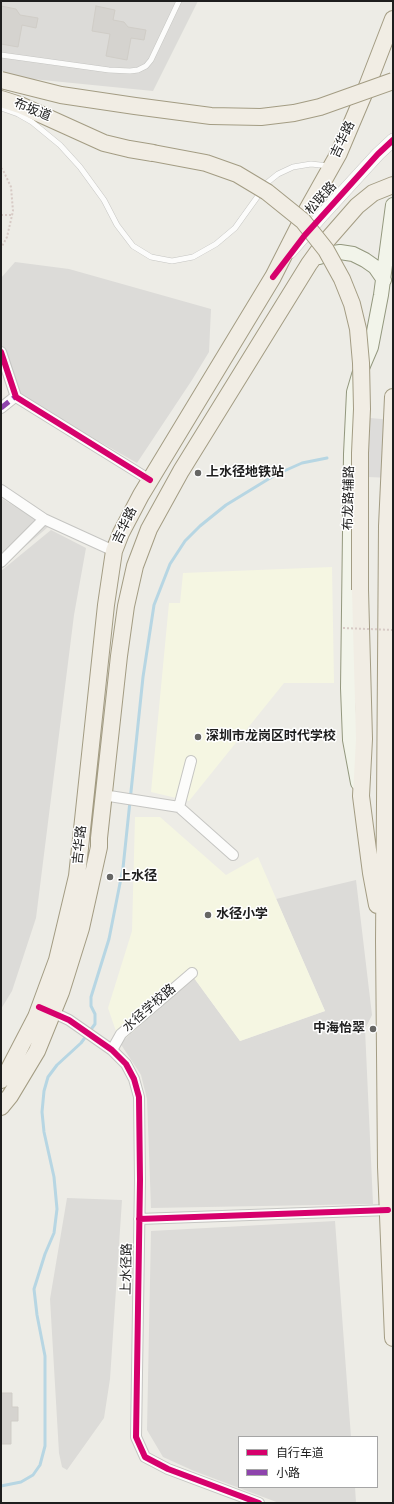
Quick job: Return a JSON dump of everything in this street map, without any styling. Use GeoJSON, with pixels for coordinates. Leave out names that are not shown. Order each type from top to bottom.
{"type":"FeatureCollection","features":[{"type":"Feature","properties":{"kind":"main road","name":"吉华路"},"geometry":{"type":"LineString","coordinates":[[1,1107],[10,1096],[37,1051],[77,876],[106,605],[114,551],[131,512],[273,277],[307,210],[332,166],[350,129],[393,20]]}},
{"type":"Feature","properties":{"kind":"main road"},"geometry":{"type":"LineString","coordinates":[[1,80],[61,95],[135,106],[211,116],[261,117],[294,113],[320,107],[393,81]]}},
{"type":"Feature","properties":{"kind":"main road","name":"布坂道"},"geometry":{"type":"LineString","coordinates":[[1,99],[20,105],[104,143],[206,163],[237,174],[267,192],[303,221],[326,250],[342,279],[352,304],[358,328],[361,363],[362,409],[360,453],[360,590],[364,739],[361,796],[371,873],[384,941]]}},
{"type":"Feature","properties":{"kind":"main road","name":"吉华路"},"geometry":{"type":"LineString","coordinates":[[1,1080],[46,1009],[61,992],[81,928],[99,847],[118,656],[126,606],[135,566],[149,529],[173,484],[309,264],[357,206],[373,193],[393,185]]}},
{"type":"Feature","properties":{"kind":"main road","name":"布龙路辅路"},"geometry":{"type":"LineString","coordinates":[[361,796],[350,740],[349,713],[349,553],[354,392],[370,347],[384,280],[393,205]]}},
{"type":"Feature","properties":{"kind":"main road"},"geometry":{"type":"LineString","coordinates":[[309,264],[315,259],[327,254],[340,252],[346,253],[370,263],[384,280]]}},
{"type":"Feature","properties":{"kind":"main road"},"geometry":{"type":"LineString","coordinates":[[393,397],[387,526],[384,941],[386,1167],[393,1338]]}},
{"type":"Feature","properties":{"kind":"street","name":"松联路"},"geometry":{"type":"LineString","coordinates":[[273,277],[305,235],[378,154],[393,140]]}},
{"type":"Feature","properties":{"kind":"street"},"geometry":{"type":"LineString","coordinates":[[1,352],[16,396],[150,480]]}},
{"type":"Feature","properties":{"kind":"street"},"geometry":{"type":"LineString","coordinates":[[1,408],[16,396]]}},
{"type":"Feature","properties":{"kind":"street"},"geometry":{"type":"LineString","coordinates":[[1,490],[44,519],[114,551]]}},
{"type":"Feature","properties":{"kind":"street"},"geometry":{"type":"LineString","coordinates":[[1,562],[44,519]]}},
{"type":"Feature","properties":{"kind":"street"},"geometry":{"type":"LineString","coordinates":[[179,807],[191,761]]}},
{"type":"Feature","properties":{"kind":"street"},"geometry":{"type":"LineString","coordinates":[[103,795],[179,807],[233,855]]}},
{"type":"Feature","properties":{"kind":"street","name":"水径学校路"},"geometry":{"type":"LineString","coordinates":[[109,1047],[121,1034],[192,973]]}},
{"type":"Feature","properties":{"kind":"street","name":"上水径路"},"geometry":{"type":"LineString","coordinates":[[46,1009],[69,1020],[109,1047],[126,1064],[134,1079],[139,1097],[140,1219],[136,1437],[145,1456],[168,1469],[259,1503]]}},
{"type":"Feature","properties":{"kind":"street"},"geometry":{"type":"LineString","coordinates":[[140,1219],[388,1210]]}},
{"type":"Feature","properties":{"kind":"lane"},"geometry":{"type":"LineString","coordinates":[[1,55],[102,69],[130,71],[138,70],[146,66],[151,60],[179,1]]}},
{"type":"Feature","properties":{"kind":"lane"},"geometry":{"type":"LineString","coordinates":[[1,108],[18,114],[32,122],[60,145],[80,167],[104,200],[117,225],[133,246],[151,257],[172,261],[193,257],[216,244],[235,228],[268,182],[278,174],[293,167],[311,164],[332,166]]}},
{"type":"Feature","properties":{"kind":"path"},"geometry":{"type":"LineString","coordinates":[[1,168],[11,187],[13,211],[7,237],[1,248]]}},
{"type":"Feature","properties":{"kind":"path"},"geometry":{"type":"LineString","coordinates":[[1,215],[12,215]]}},
{"type":"Feature","properties":{"kind":"path"},"geometry":{"type":"LineString","coordinates":[[343,628],[393,630]]}},
{"type":"Feature","properties":{"kind":"shaded area"},"geometry":{"type":"Polygon","coordinates":[[[1,1],[198,1],[153,91],[22,78],[1,71],[1,1]]]}},
{"type":"Feature","properties":{"kind":"shaded area"},"geometry":{"type":"Polygon","coordinates":[[[15,262],[69,269],[211,309],[209,352],[137,463],[14,393],[1,355],[1,278],[15,262]]]}},
{"type":"Feature","properties":{"kind":"shaded area"},"geometry":{"type":"Polygon","coordinates":[[[1,498],[48,527],[1,567],[1,498]]]}},
{"type":"Feature","properties":{"kind":"shaded area"},"geometry":{"type":"Polygon","coordinates":[[[51,530],[86,548],[74,615],[36,918],[12,991],[1,1009],[1,571],[51,530]]]}},
{"type":"Feature","properties":{"kind":"shaded area","name":"深圳市龙岗区时代学校"},"geometry":{"type":"Polygon","coordinates":[[[332,567],[334,683],[284,683],[189,801],[151,792],[169,603],[180,603],[183,573],[332,567]]]}},
{"type":"Feature","properties":{"kind":"shaded area","name":"水径小学"},"geometry":{"type":"Polygon","coordinates":[[[135,817],[160,817],[226,875],[258,857],[325,1011],[240,1041],[194,978],[120,1043],[108,1008],[132,931],[135,817]]]}},
{"type":"Feature","properties":{"kind":"shaded area"},"geometry":{"type":"Polygon","coordinates":[[[356,880],[372,1015],[365,1029],[373,1204],[151,1208],[147,1099],[141,1075],[120,1043],[194,978],[240,1041],[325,1011],[276,899],[356,880]]]}},
{"type":"Feature","properties":{"kind":"shaded area"},"geometry":{"type":"Polygon","coordinates":[[[67,1198],[122,1200],[110,1379],[104,1418],[67,1470],[62,1467],[59,1453],[50,1299],[67,1198]]]}},
{"type":"Feature","properties":{"kind":"shaded area"},"geometry":{"type":"Polygon","coordinates":[[[335,1221],[351,1436],[238,1436],[238,1488],[194,1471],[163,1457],[147,1430],[151,1231],[335,1221]]]}},
{"type":"Feature","properties":{"kind":"shaded area"},"geometry":{"type":"Polygon","coordinates":[[[239,1488],[355,1488],[356,1503],[279,1503],[239,1488]]]}},
{"type":"Feature","properties":{"kind":"pier"},"geometry":{"type":"Polygon","coordinates":[[[370,418],[393,420],[393,478],[367,477],[370,418]]]}},
{"type":"Feature","properties":{"kind":"building"},"geometry":{"type":"Polygon","coordinates":[[[1,6],[16,9],[20,15],[38,18],[36,28],[22,25],[18,47],[1,44],[1,6]]]}},
{"type":"Feature","properties":{"kind":"building"},"geometry":{"type":"Polygon","coordinates":[[[96,6],[115,10],[113,20],[124,22],[128,27],[146,30],[144,40],[131,38],[127,60],[106,56],[110,34],[92,31],[96,6]]]}},
{"type":"Feature","properties":{"kind":"building"},"geometry":{"type":"Polygon","coordinates":[[[1,1393],[12,1393],[12,1407],[18,1407],[18,1421],[11,1421],[11,1444],[1,1444],[1,1393]]]}},
{"type":"Feature","properties":{"kind":"waterway"},"geometry":{"type":"LineString","coordinates":[[1,1486],[21,1482],[33,1475],[40,1465],[45,1446],[45,1356],[37,1315],[34,1289],[45,1254],[54,1233],[57,1209],[54,1177],[44,1132],[42,1112],[44,1091],[48,1077],[57,1065],[81,1043],[95,1024],[95,1014],[91,1006],[91,997],[109,939],[123,868],[143,677],[154,605],[170,564],[185,541],[200,526],[226,505],[275,475],[302,463],[327,458]]}},
{"type":"Feature","properties":{"kind":"marked path"},"geometry":{"type":"LineString","coordinates":[[1,408],[16,396]]}},
{"type":"Feature","properties":{"kind":"cycle path"},"geometry":{"type":"LineString","coordinates":[[273,277],[305,235],[378,154],[393,140]]}},
{"type":"Feature","properties":{"kind":"cycle path"},"geometry":{"type":"LineString","coordinates":[[1,352],[16,397],[150,480]]}},
{"type":"Feature","properties":{"kind":"cycle path"},"geometry":{"type":"LineString","coordinates":[[39,1007],[69,1020],[112,1050],[126,1064],[134,1079],[139,1097],[140,1180],[136,1437],[145,1457],[168,1469],[259,1503]]}},
{"type":"Feature","properties":{"kind":"cycle path"},"geometry":{"type":"LineString","coordinates":[[139,1219],[388,1210]]}},
{"type":"Feature","properties":{"kind":"place","name":"上水径地铁站"},"geometry":{"type":"Point","coordinates":[198,473]}},
{"type":"Feature","properties":{"kind":"place","name":"深圳市龙岗区时代学校"},"geometry":{"type":"Point","coordinates":[198,737]}},
{"type":"Feature","properties":{"kind":"place","name":"上水径"},"geometry":{"type":"Point","coordinates":[110,877]}},
{"type":"Feature","properties":{"kind":"place","name":"水径小学"},"geometry":{"type":"Point","coordinates":[208,915]}},
{"type":"Feature","properties":{"kind":"place","name":"中海怡翠"},"geometry":{"type":"Point","coordinates":[373,1029]}}]}
